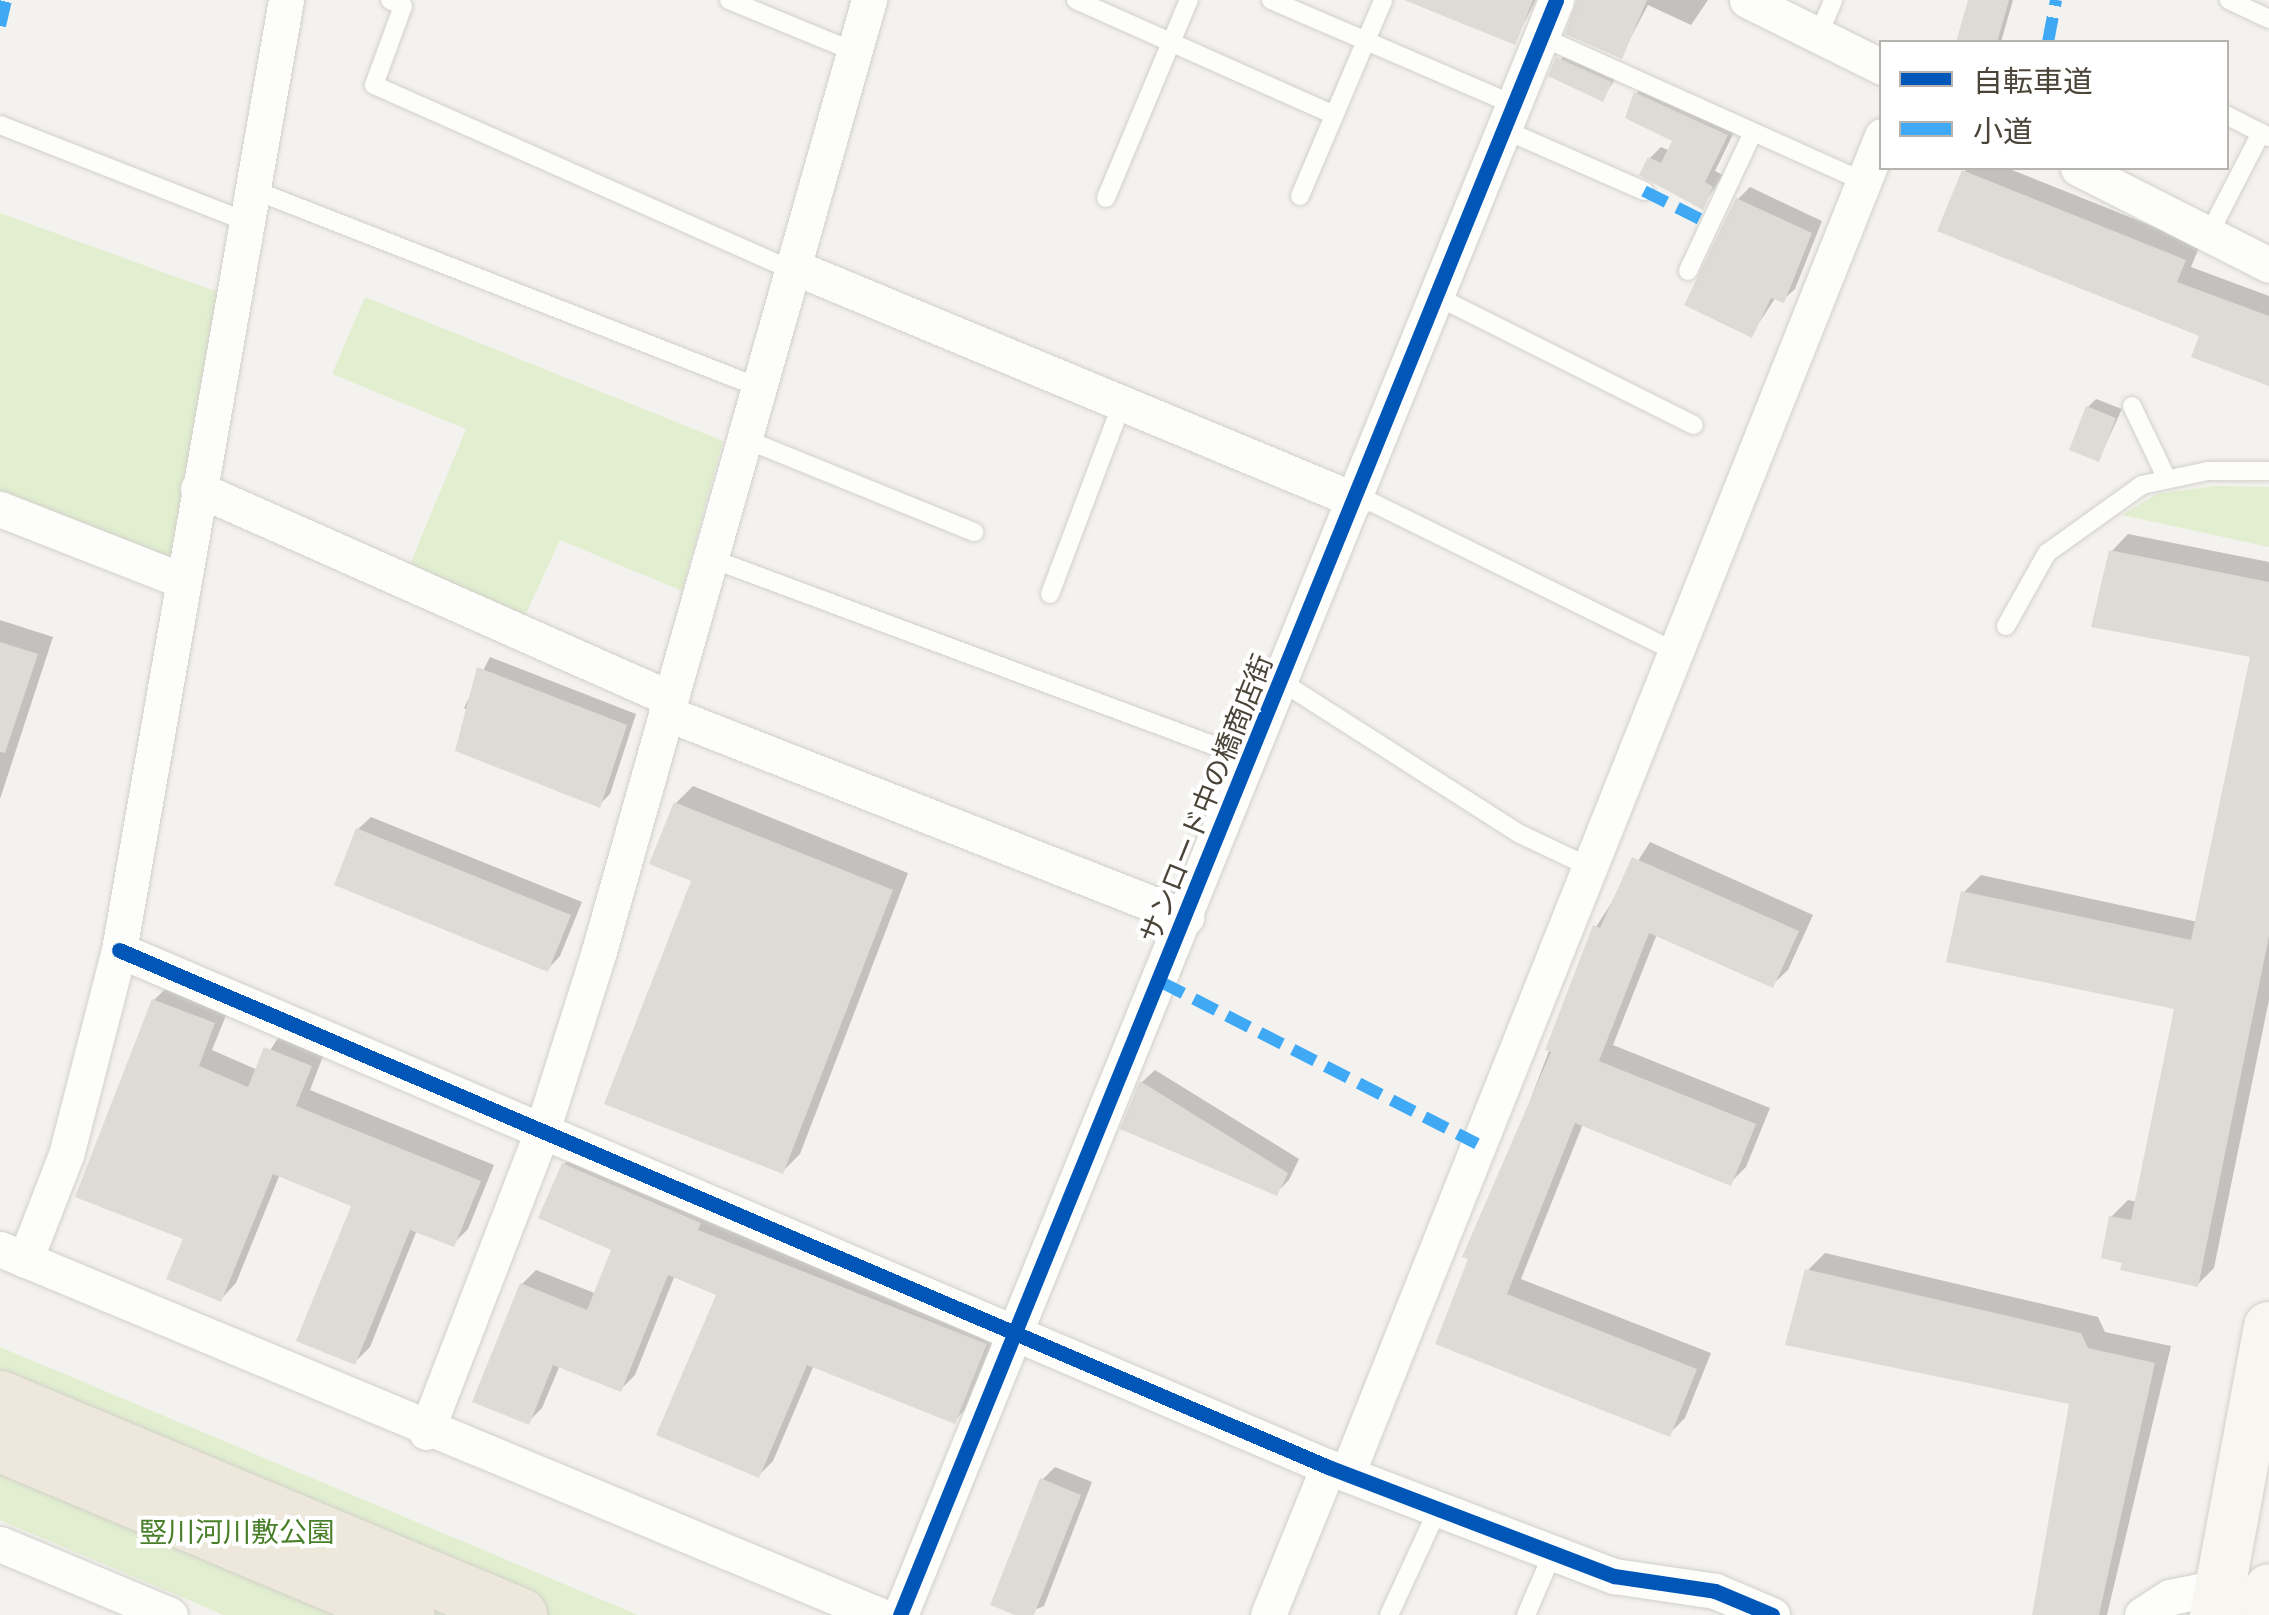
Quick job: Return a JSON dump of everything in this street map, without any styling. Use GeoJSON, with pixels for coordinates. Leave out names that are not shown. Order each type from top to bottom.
{"type":"FeatureCollection","features":[{"type":"Feature","properties":{"kind":"highway"},"geometry":{"type":"LineString","coordinates":[[0,1398],[519,1615]]}},
{"type":"Feature","properties":{"kind":"highway"},"geometry":{"type":"LineString","coordinates":[[0,1444],[407,1615]]}},
{"type":"Feature","properties":{"kind":"main road"},"geometry":{"type":"LineString","coordinates":[[2218,1601],[2269,1327]]}},
{"type":"Feature","properties":{"kind":"main road"},"geometry":{"type":"LineString","coordinates":[[2264,1615],[2269,1589]]}},
{"type":"Feature","properties":{"kind":"street"},"geometry":{"type":"LineString","coordinates":[[286,0],[118,950],[66,1155],[12,1255],[426,1432],[879,1615]]}},
{"type":"Feature","properties":{"kind":"street"},"geometry":{"type":"LineString","coordinates":[[426,1432],[542,1131],[668,705],[740,438],[801,272],[870,0]]}},
{"type":"Feature","properties":{"kind":"street","name":"サンロード中の橋商店街"},"geometry":{"type":"LineString","coordinates":[[900,1615],[1556,0]]}},
{"type":"Feature","properties":{"kind":"street"},"geometry":{"type":"LineString","coordinates":[[1747,0],[1879,66]]}},
{"type":"Feature","properties":{"kind":"street"},"geometry":{"type":"LineString","coordinates":[[1268,1615],[1338,1470],[1592,869],[1879,144]]}},
{"type":"Feature","properties":{"kind":"street"},"geometry":{"type":"LineString","coordinates":[[2087,170],[2124,178],[2209,234],[2269,265]]}},
{"type":"Feature","properties":{"kind":"street"},"geometry":{"type":"LineString","coordinates":[[801,272],[1356,498]]}},
{"type":"Feature","properties":{"kind":"street"},"geometry":{"type":"LineString","coordinates":[[198,488],[668,705],[1186,917]]}},
{"type":"Feature","properties":{"kind":"street"},"geometry":{"type":"LineString","coordinates":[[0,508],[181,580]]}},
{"type":"Feature","properties":{"kind":"street"},"geometry":{"type":"LineString","coordinates":[[118,950],[1338,1470],[1614,1576],[1715,1591],[1772,1615]]}},
{"type":"Feature","properties":{"kind":"street"},"geometry":{"type":"LineString","coordinates":[[0,1544],[170,1615]]}},
{"type":"Feature","properties":{"kind":"street"},"geometry":{"type":"LineString","coordinates":[[2142,1615],[2170,1598],[2218,1601]]}},
{"type":"Feature","properties":{"kind":"lane"},"geometry":{"type":"LineString","coordinates":[[390,0],[404,6],[374,85],[801,272]]}},
{"type":"Feature","properties":{"kind":"lane"},"geometry":{"type":"LineString","coordinates":[[729,0],[855,52]]}},
{"type":"Feature","properties":{"kind":"lane"},"geometry":{"type":"LineString","coordinates":[[1076,0],[1334,115]]}},
{"type":"Feature","properties":{"kind":"lane"},"geometry":{"type":"LineString","coordinates":[[1106,198],[1189,0]]}},
{"type":"Feature","properties":{"kind":"lane"},"geometry":{"type":"LineString","coordinates":[[1271,0],[1366,39],[1644,191]]}},
{"type":"Feature","properties":{"kind":"lane"},"geometry":{"type":"LineString","coordinates":[[1300,196],[1382,0]]}},
{"type":"Feature","properties":{"kind":"lane"},"geometry":{"type":"LineString","coordinates":[[1818,36],[1834,0]]}},
{"type":"Feature","properties":{"kind":"lane"},"geometry":{"type":"LineString","coordinates":[[2229,0],[2269,18]]}},
{"type":"Feature","properties":{"kind":"lane"},"geometry":{"type":"LineString","coordinates":[[1542,37],[1849,175]]}},
{"type":"Feature","properties":{"kind":"lane"},"geometry":{"type":"LineString","coordinates":[[2209,234],[2265,135],[2229,117]]}},
{"type":"Feature","properties":{"kind":"lane"},"geometry":{"type":"LineString","coordinates":[[0,125],[251,206],[758,387]]}},
{"type":"Feature","properties":{"kind":"lane"},"geometry":{"type":"LineString","coordinates":[[1688,271],[1754,132]]}},
{"type":"Feature","properties":{"kind":"lane"},"geometry":{"type":"LineString","coordinates":[[1438,297],[1694,425]]}},
{"type":"Feature","properties":{"kind":"lane"},"geometry":{"type":"LineString","coordinates":[[1050,594],[1122,403]]}},
{"type":"Feature","properties":{"kind":"lane"},"geometry":{"type":"LineString","coordinates":[[2132,406],[2166,477]]}},
{"type":"Feature","properties":{"kind":"lane"},"geometry":{"type":"LineString","coordinates":[[740,438],[974,532]]}},
{"type":"Feature","properties":{"kind":"lane"},"geometry":{"type":"LineString","coordinates":[[2006,626],[2048,553],[2095,513],[2166,477],[2269,472]]}},
{"type":"Feature","properties":{"kind":"lane"},"geometry":{"type":"LineString","coordinates":[[1356,498],[1676,652]]}},
{"type":"Feature","properties":{"kind":"lane"},"geometry":{"type":"LineString","coordinates":[[707,557],[1250,759]]}},
{"type":"Feature","properties":{"kind":"lane"},"geometry":{"type":"LineString","coordinates":[[1282,682],[1520,834],[1592,869]]}},
{"type":"Feature","properties":{"kind":"lane"},"geometry":{"type":"LineString","coordinates":[[1389,1615],[1439,1507]]}},
{"type":"Feature","properties":{"kind":"lane"},"geometry":{"type":"LineString","coordinates":[[1526,1615],[1552,1555]]}},
{"type":"Feature","properties":{"kind":"green space"},"geometry":{"type":"Polygon","coordinates":[[[0,213],[223,294],[177,555],[166,564],[0,494],[0,213]]]}},
{"type":"Feature","properties":{"kind":"green space"},"geometry":{"type":"Polygon","coordinates":[[[365,297],[723,441],[682,591],[560,540],[524,618],[409,567],[466,429],[332,374],[365,297]]]}},
{"type":"Feature","properties":{"kind":"green space"},"geometry":{"type":"Polygon","coordinates":[[[2215,486],[2269,487],[2269,547],[2122,515],[2157,494],[2215,486]]]}},
{"type":"Feature","properties":{"kind":"green space","name":"竪川河川敷公園"},"geometry":{"type":"Polygon","coordinates":[[[0,1347],[638,1615],[224,1615],[0,1520],[0,1347]]]}},
{"type":"Feature","properties":{"kind":"building"},"geometry":{"type":"Polygon","coordinates":[[[1404,0],[1533,0],[1515,45],[1404,0]]]}},
{"type":"Feature","properties":{"kind":"building"},"geometry":{"type":"Polygon","coordinates":[[[1577,0],[1647,0],[1622,59],[1565,34],[1577,0]]]}},
{"type":"Feature","properties":{"kind":"building"},"geometry":{"type":"Polygon","coordinates":[[[1968,0],[2009,0],[1998,40],[1957,40],[1968,0]]]}},
{"type":"Feature","properties":{"kind":"building"},"geometry":{"type":"Polygon","coordinates":[[[1556,57],[1612,82],[1603,102],[1548,76],[1556,57]]]}},
{"type":"Feature","properties":{"kind":"building"},"geometry":{"type":"Polygon","coordinates":[[[1634,92],[1728,135],[1705,182],[1713,187],[1703,210],[1639,175],[1648,157],[1661,163],[1672,141],[1625,118],[1634,92]]]}},
{"type":"Feature","properties":{"kind":"building"},"geometry":{"type":"Polygon","coordinates":[[[1962,170],[2186,260],[2177,282],[2269,316],[2269,386],[2191,357],[2199,336],[1937,231],[1962,170]]]}},
{"type":"Feature","properties":{"kind":"building"},"geometry":{"type":"Polygon","coordinates":[[[1736,198],[1812,233],[1784,303],[1771,298],[1752,338],[1684,305],[1736,198]]]}},
{"type":"Feature","properties":{"kind":"building"},"geometry":{"type":"Polygon","coordinates":[[[2086,406],[2116,418],[2099,462],[2069,450],[2086,406]]]}},
{"type":"Feature","properties":{"kind":"building"},"geometry":{"type":"Polygon","coordinates":[[[2109,550],[2269,582],[2269,936],[2198,1287],[2120,1270],[2122,1263],[2101,1258],[2109,1216],[2131,1220],[2174,1009],[1946,962],[1961,891],[2191,940],[2250,657],[2091,627],[2109,550]]]}},
{"type":"Feature","properties":{"kind":"building"},"geometry":{"type":"Polygon","coordinates":[[[0,642],[38,654],[5,753],[0,752],[0,642]]]}},
{"type":"Feature","properties":{"kind":"building"},"geometry":{"type":"Polygon","coordinates":[[[477,667],[627,725],[600,808],[455,751],[477,667]]]}},
{"type":"Feature","properties":{"kind":"building"},"geometry":{"type":"Polygon","coordinates":[[[674,802],[893,890],[783,1174],[604,1104],[691,881],[649,864],[674,802]]]}},
{"type":"Feature","properties":{"kind":"building"},"geometry":{"type":"Polygon","coordinates":[[[356,828],[571,915],[548,972],[334,885],[356,828]]]}},
{"type":"Feature","properties":{"kind":"building"},"geometry":{"type":"Polygon","coordinates":[[[1632,857],[1799,931],[1773,988],[1649,933],[1599,1061],[1756,1124],[1731,1186],[1575,1123],[1507,1294],[1697,1369],[1670,1437],[1435,1344],[1468,1259],[1462,1257],[1551,1052],[1545,1050],[1593,925],[1600,928],[1632,857]]]}},
{"type":"Feature","properties":{"kind":"building"},"geometry":{"type":"Polygon","coordinates":[[[152,999],[215,1023],[199,1066],[248,1087],[264,1047],[312,1066],[296,1106],[481,1181],[454,1247],[410,1230],[355,1365],[296,1341],[351,1206],[273,1174],[221,1302],[166,1279],[183,1239],[75,1197],[152,999]]]}},
{"type":"Feature","properties":{"kind":"building"},"geometry":{"type":"Polygon","coordinates":[[[1140,1081],[1288,1173],[1277,1196],[1120,1129],[1140,1081]]]}},
{"type":"Feature","properties":{"kind":"building"},"geometry":{"type":"Polygon","coordinates":[[[562,1163],[701,1223],[698,1230],[987,1344],[955,1424],[807,1365],[759,1478],[656,1435],[716,1295],[668,1275],[621,1392],[553,1365],[529,1425],[472,1402],[520,1283],[587,1310],[611,1250],[538,1218],[562,1163]]]}},
{"type":"Feature","properties":{"kind":"building"},"geometry":{"type":"Polygon","coordinates":[[[1805,1269],[2081,1333],[2088,1348],[2155,1363],[2099,1615],[2032,1615],[2069,1404],[1785,1345],[1805,1269]]]}},
{"type":"Feature","properties":{"kind":"building"},"geometry":{"type":"Polygon","coordinates":[[[1040,1478],[1081,1495],[1034,1615],[1015,1615],[990,1605],[1040,1478]]]}},
{"type":"Feature","properties":{"kind":"marked path"},"geometry":{"type":"LineString","coordinates":[[0,26],[6,0]]}},
{"type":"Feature","properties":{"kind":"marked path"},"geometry":{"type":"LineString","coordinates":[[2048,40],[2056,0]]}},
{"type":"Feature","properties":{"kind":"marked path"},"geometry":{"type":"LineString","coordinates":[[1644,191],[1710,224]]}},
{"type":"Feature","properties":{"kind":"marked path"},"geometry":{"type":"LineString","coordinates":[[1161,982],[1477,1144]]}},
{"type":"Feature","properties":{"kind":"cycle path"},"geometry":{"type":"LineString","coordinates":[[900,1615],[1556,0]]}},
{"type":"Feature","properties":{"kind":"cycle path"},"geometry":{"type":"LineString","coordinates":[[119,950],[1328,1467],[1614,1576],[1715,1591],[1772,1615]]}}]}
